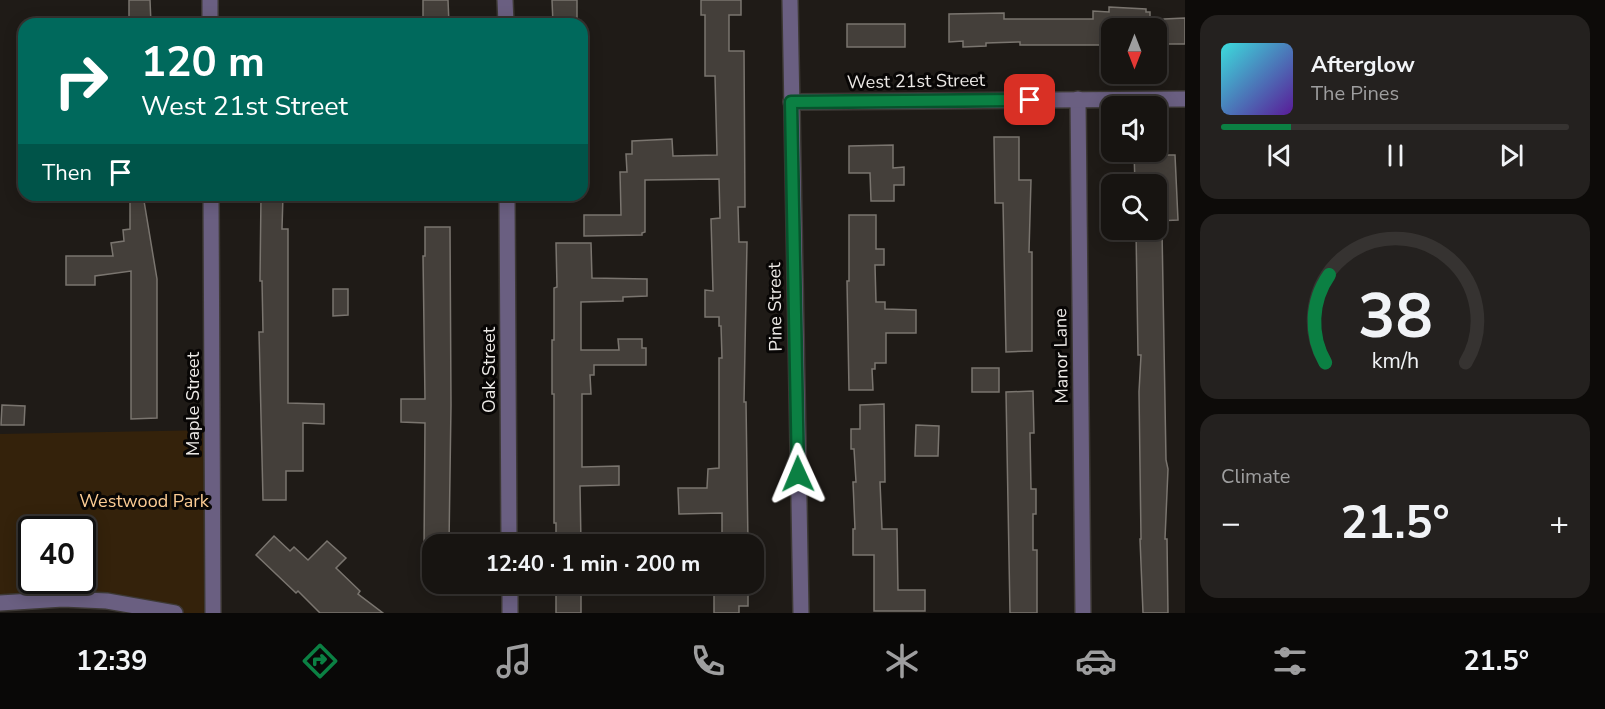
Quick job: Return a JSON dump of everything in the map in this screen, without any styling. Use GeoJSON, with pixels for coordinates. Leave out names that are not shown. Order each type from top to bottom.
{"type":"FeatureCollection","features":[{"type":"Feature","properties":{"kind":"street"},"geometry":{"type":"LineString","coordinates":[[210,0],[210,18]]}},
{"type":"Feature","properties":{"kind":"street"},"geometry":{"type":"LineString","coordinates":[[506,0],[506,18]]}},
{"type":"Feature","properties":{"kind":"street","name":"Pine Street"},"geometry":{"type":"LineString","coordinates":[[790,0],[801,613]]}},
{"type":"Feature","properties":{"kind":"street","name":"Manor Lane"},"geometry":{"type":"LineString","coordinates":[[1078,99],[1083,613]]}},
{"type":"Feature","properties":{"kind":"street","name":"West 21st Street"},"geometry":{"type":"LineString","coordinates":[[791,102],[1185,99]]}},
{"type":"Feature","properties":{"kind":"street","name":"Maple Street"},"geometry":{"type":"LineString","coordinates":[[211,201],[213,613]]}},
{"type":"Feature","properties":{"kind":"street","name":"Oak Street"},"geometry":{"type":"LineString","coordinates":[[507,201],[509,534]]}},
{"type":"Feature","properties":{"kind":"street"},"geometry":{"type":"LineString","coordinates":[[510,594],[510,613]]}},
{"type":"Feature","properties":{"kind":"street"},"geometry":{"type":"LineString","coordinates":[[0,603],[51,599],[107,601],[175,613]]}},
{"type":"Feature","properties":{"kind":"green space","name":"Westwood Park"},"geometry":{"type":"Polygon","coordinates":[[[212,430],[213,613],[0,603],[0,434],[212,430]]]}},
{"type":"Feature","properties":{"kind":"building"},"geometry":{"type":"Polygon","coordinates":[[[129,0],[150,0],[151,18],[129,18],[129,0]]]}},
{"type":"Feature","properties":{"kind":"building"},"geometry":{"type":"Polygon","coordinates":[[[423,0],[448,0],[449,18],[423,18],[423,0]]]}},
{"type":"Feature","properties":{"kind":"building"},"geometry":{"type":"Polygon","coordinates":[[[552,0],[577,0],[577,18],[553,18],[552,0]]]}},
{"type":"Feature","properties":{"kind":"building"},"geometry":{"type":"Polygon","coordinates":[[[701,0],[741,0],[741,15],[729,15],[729,51],[744,51],[745,207],[738,207],[739,242],[747,242],[744,402],[746,402],[748,534],[722,534],[722,513],[679,514],[678,488],[707,488],[708,469],[719,468],[721,326],[719,326],[719,317],[705,317],[705,290],[713,291],[711,219],[720,218],[719,179],[645,180],[645,232],[642,235],[584,236],[584,215],[621,215],[620,172],[627,172],[626,154],[632,154],[632,141],[672,139],[673,156],[717,155],[715,76],[705,76],[705,15],[701,15],[701,0]]]}},
{"type":"Feature","properties":{"kind":"building"},"geometry":{"type":"Polygon","coordinates":[[[1109,7],[1146,9],[1146,12],[1150,12],[1150,18],[1101,18],[1101,45],[1020,45],[1020,42],[986,43],[986,46],[963,47],[963,41],[949,42],[949,14],[1004,13],[1004,19],[1093,19],[1093,11],[1109,12],[1109,7]]]}},
{"type":"Feature","properties":{"kind":"building"},"geometry":{"type":"Polygon","coordinates":[[[1185,18],[1185,44],[1167,44],[1167,19],[1185,18]]]}},
{"type":"Feature","properties":{"kind":"building"},"geometry":{"type":"Polygon","coordinates":[[[847,24],[905,24],[905,47],[847,47],[847,24]]]}},
{"type":"Feature","properties":{"kind":"building"},"geometry":{"type":"Polygon","coordinates":[[[994,137],[1019,137],[1019,180],[1031,180],[1029,252],[1032,252],[1032,351],[1006,352],[1003,203],[995,203],[994,137]]]}},
{"type":"Feature","properties":{"kind":"building"},"geometry":{"type":"Polygon","coordinates":[[[893,145],[893,168],[904,167],[904,185],[894,185],[894,201],[871,201],[870,173],[849,173],[849,146],[893,145]]]}},
{"type":"Feature","properties":{"kind":"building"},"geometry":{"type":"Polygon","coordinates":[[[1167,155],[1175,155],[1178,220],[1167,220],[1167,174],[1135,174],[1134,162],[1167,162],[1167,155]]]}},
{"type":"Feature","properties":{"kind":"building"},"geometry":{"type":"Polygon","coordinates":[[[130,201],[144,201],[157,279],[157,418],[131,419],[131,271],[95,276],[95,285],[66,285],[66,256],[113,256],[111,243],[124,241],[123,230],[130,229],[130,201]]]}},
{"type":"Feature","properties":{"kind":"building"},"geometry":{"type":"Polygon","coordinates":[[[261,201],[283,201],[282,229],[288,229],[288,403],[324,404],[324,424],[303,423],[303,471],[286,471],[286,500],[263,500],[259,332],[263,332],[262,281],[260,281],[261,201]]]}},
{"type":"Feature","properties":{"kind":"building"},"geometry":{"type":"Polygon","coordinates":[[[849,215],[876,215],[876,249],[884,249],[884,265],[875,265],[876,302],[885,302],[885,309],[916,310],[916,333],[886,333],[886,363],[875,363],[875,369],[872,369],[873,390],[849,390],[847,281],[849,281],[849,215]]]}},
{"type":"Feature","properties":{"kind":"building"},"geometry":{"type":"Polygon","coordinates":[[[425,227],[450,227],[449,534],[424,534],[425,423],[401,422],[401,399],[425,399],[423,256],[425,256],[425,227]]]}},
{"type":"Feature","properties":{"kind":"building"},"geometry":{"type":"Polygon","coordinates":[[[1136,240],[1162,240],[1168,469],[1165,539],[1167,539],[1168,613],[1143,613],[1140,539],[1141,355],[1138,355],[1136,240]]]}},
{"type":"Feature","properties":{"kind":"building"},"geometry":{"type":"Polygon","coordinates":[[[556,243],[591,243],[592,278],[647,279],[647,296],[623,297],[623,301],[581,302],[581,350],[619,350],[618,339],[642,339],[642,348],[646,348],[646,365],[594,365],[594,375],[590,375],[591,394],[582,394],[582,467],[619,466],[619,485],[580,486],[581,534],[556,534],[556,523],[554,523],[552,340],[554,340],[554,288],[557,287],[556,243]]]}},
{"type":"Feature","properties":{"kind":"building"},"geometry":{"type":"Polygon","coordinates":[[[333,289],[348,289],[348,315],[333,316],[333,289]]]}},
{"type":"Feature","properties":{"kind":"building"},"geometry":{"type":"Polygon","coordinates":[[[972,368],[999,368],[999,392],[972,392],[972,368]]]}},
{"type":"Feature","properties":{"kind":"building"},"geometry":{"type":"Polygon","coordinates":[[[1033,391],[1034,433],[1030,433],[1031,489],[1036,489],[1033,550],[1037,550],[1037,613],[1010,613],[1006,392],[1033,391]]]}},
{"type":"Feature","properties":{"kind":"building"},"geometry":{"type":"Polygon","coordinates":[[[884,404],[885,482],[880,482],[882,529],[897,529],[898,590],[925,590],[925,611],[874,611],[874,555],[853,555],[853,529],[855,529],[853,482],[856,482],[854,449],[851,449],[851,429],[860,429],[860,405],[884,404]]]}},
{"type":"Feature","properties":{"kind":"building"},"geometry":{"type":"Polygon","coordinates":[[[2,405],[25,406],[24,425],[1,425],[2,405]]]}},
{"type":"Feature","properties":{"kind":"building"},"geometry":{"type":"Polygon","coordinates":[[[916,425],[939,426],[938,456],[915,456],[916,425]]]}},
{"type":"Feature","properties":{"kind":"building"},"geometry":{"type":"Polygon","coordinates":[[[274,536],[290,551],[294,547],[308,560],[327,541],[346,558],[336,568],[360,591],[358,594],[383,613],[320,613],[256,555],[274,536]]]}},
{"type":"Feature","properties":{"kind":"building"},"geometry":{"type":"Polygon","coordinates":[[[714,594],[748,594],[748,606],[739,606],[739,613],[714,613],[714,594]]]}},
{"type":"Feature","properties":{"kind":"building"},"geometry":{"type":"Polygon","coordinates":[[[556,595],[581,595],[581,613],[556,613],[556,595]]]}},
{"type":"Feature","properties":{"kind":"route"},"geometry":{"type":"LineString","coordinates":[[798,474],[791,102],[1030,100]]}}]}
